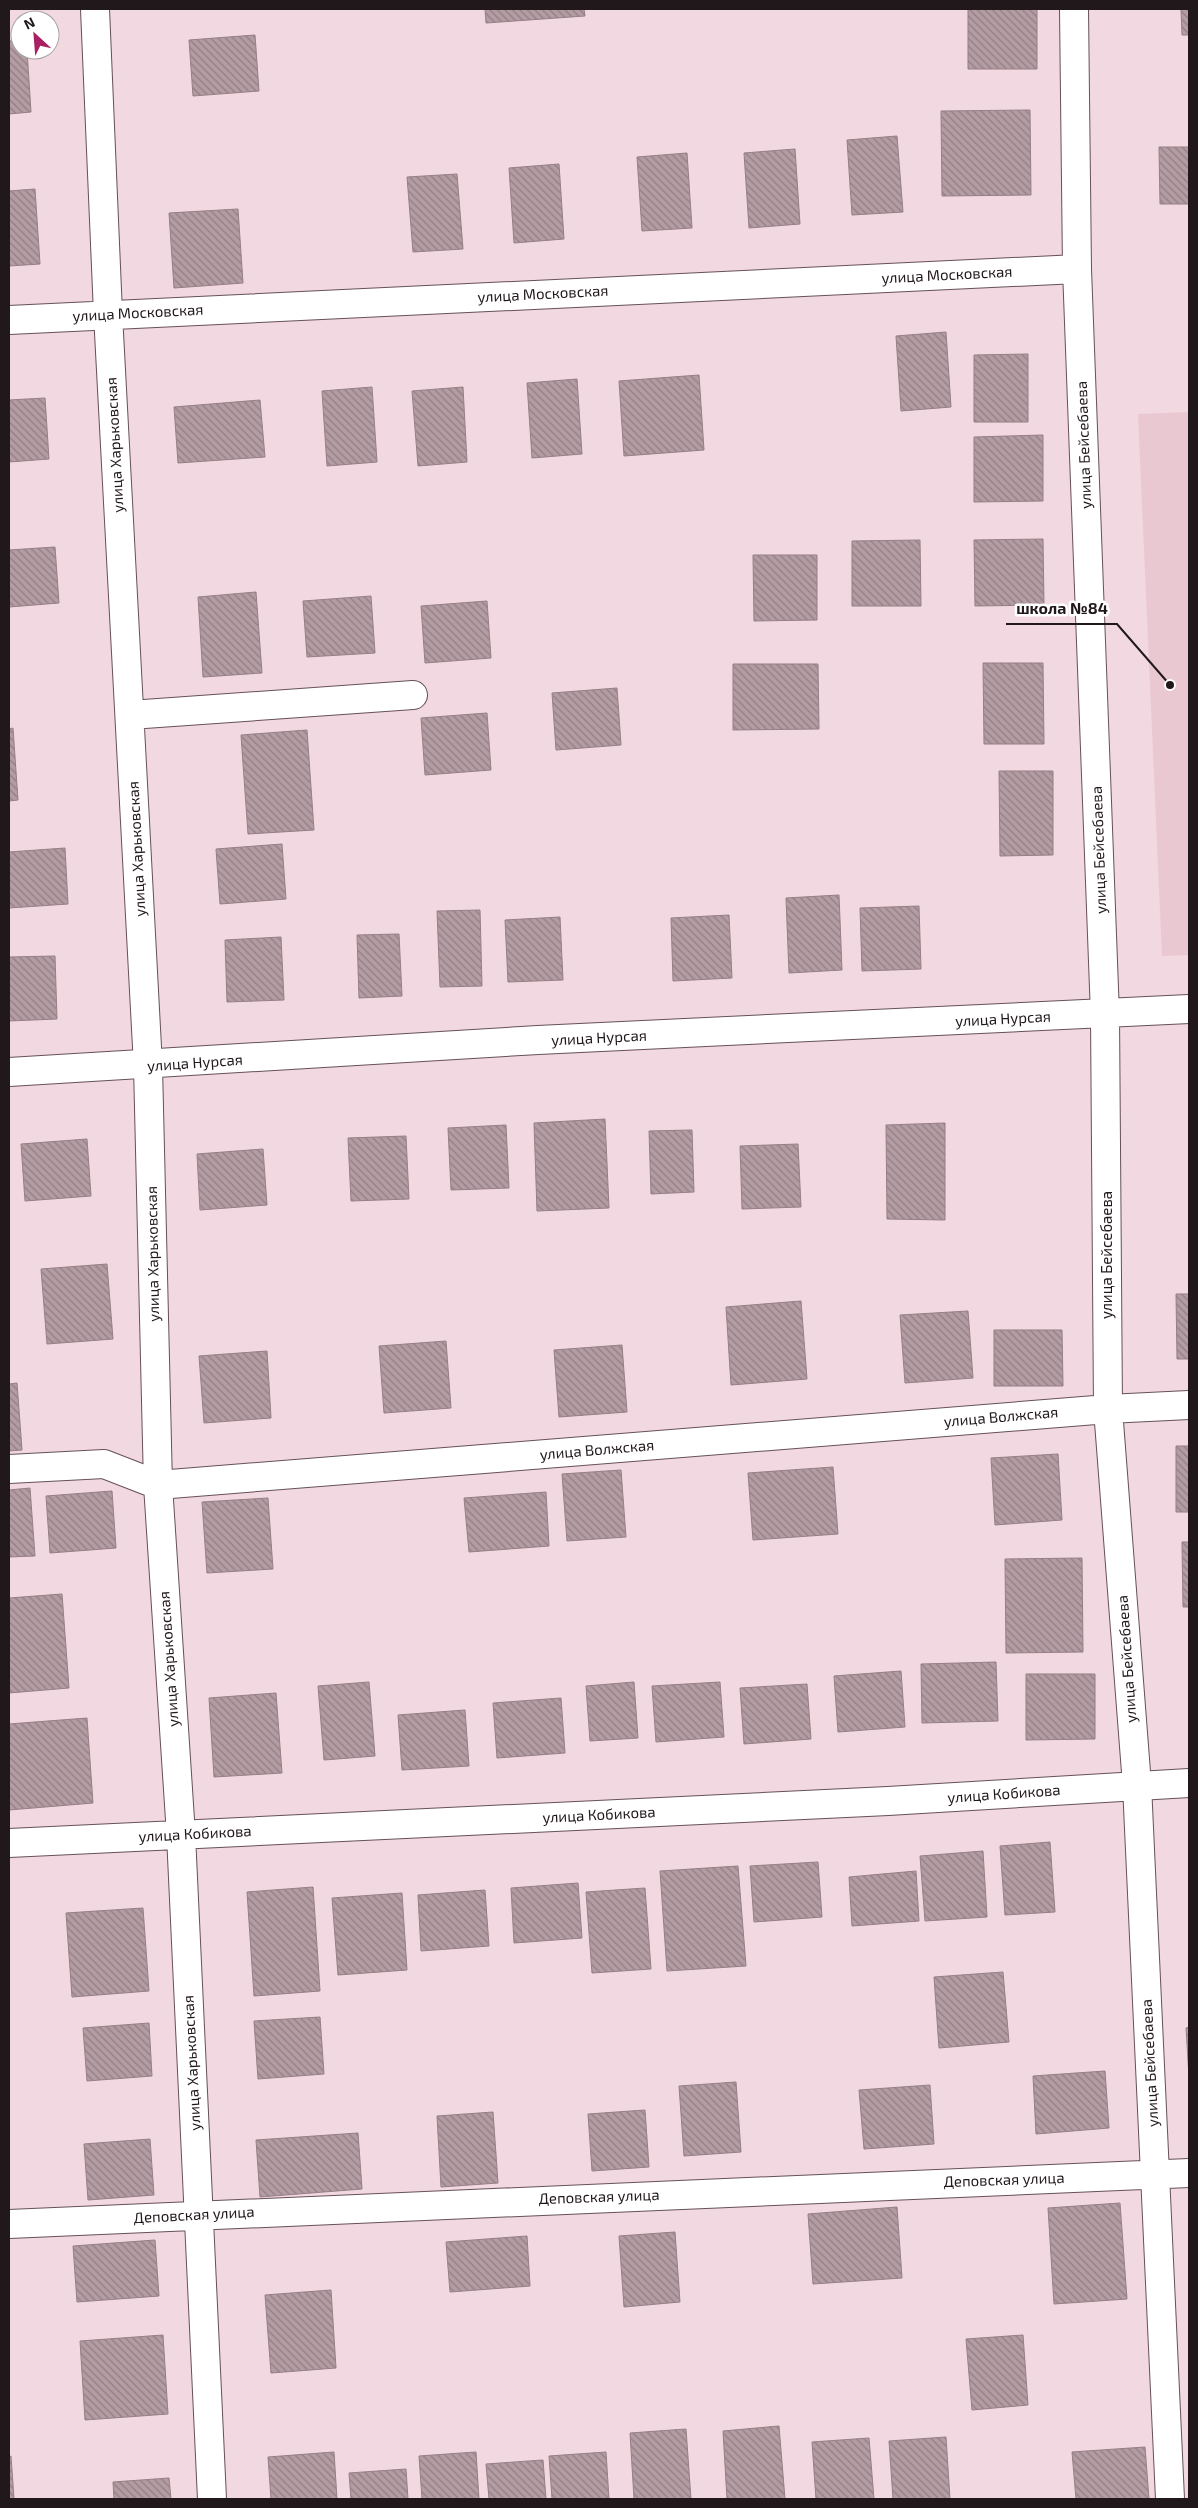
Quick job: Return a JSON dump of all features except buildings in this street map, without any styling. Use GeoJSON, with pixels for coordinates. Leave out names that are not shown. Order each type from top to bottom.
{"type":"FeatureCollection","features":[{"type":"Feature","properties":{"kind":"street","name":"улица Харьковская"},"geometry":{"type":"LineString","coordinates":[[95,9],[108,314],[148,1066],[158,1484],[180,1835],[200,2214],[212,2499]]}},
{"type":"Feature","properties":{"kind":"street","name":"улица Бейсебаева"},"geometry":{"type":"LineString","coordinates":[[1074,9],[1077,269],[1105,1015],[1108,1409],[1137,1785],[1170,2499]]}},
{"type":"Feature","properties":{"kind":"street","name":"улица Московская"},"geometry":{"type":"LineString","coordinates":[[9,320],[1077,269]]}},
{"type":"Feature","properties":{"kind":"street"},"geometry":{"type":"LineString","coordinates":[[130,715],[413,696]]}},
{"type":"Feature","properties":{"kind":"street","name":"улица Нурсая"},"geometry":{"type":"LineString","coordinates":[[9,1072],[148,1066],[538,1040],[1189,1010]]}},
{"type":"Feature","properties":{"kind":"street","name":"улица Волжская"},"geometry":{"type":"LineString","coordinates":[[9,1469],[104,1464],[158,1484],[1108,1409],[1189,1405]]}},
{"type":"Feature","properties":{"kind":"street","name":"улица Кобикова"},"geometry":{"type":"LineString","coordinates":[[9,1842],[888,1801],[1189,1783]]}},
{"type":"Feature","properties":{"kind":"street","name":"Деповская улица"},"geometry":{"type":"LineString","coordinates":[[9,2224],[200,2214],[1189,2172]]}},
{"type":"Feature","properties":{"kind":"shaded area"},"geometry":{"type":"Polygon","coordinates":[[[1189,412],[1189,955],[1162,956],[1138,414],[1189,412]]]}},
{"type":"Feature","properties":{"kind":"place","name":"школа №84"},"geometry":{"type":"Point","coordinates":[1170,685]}}]}
